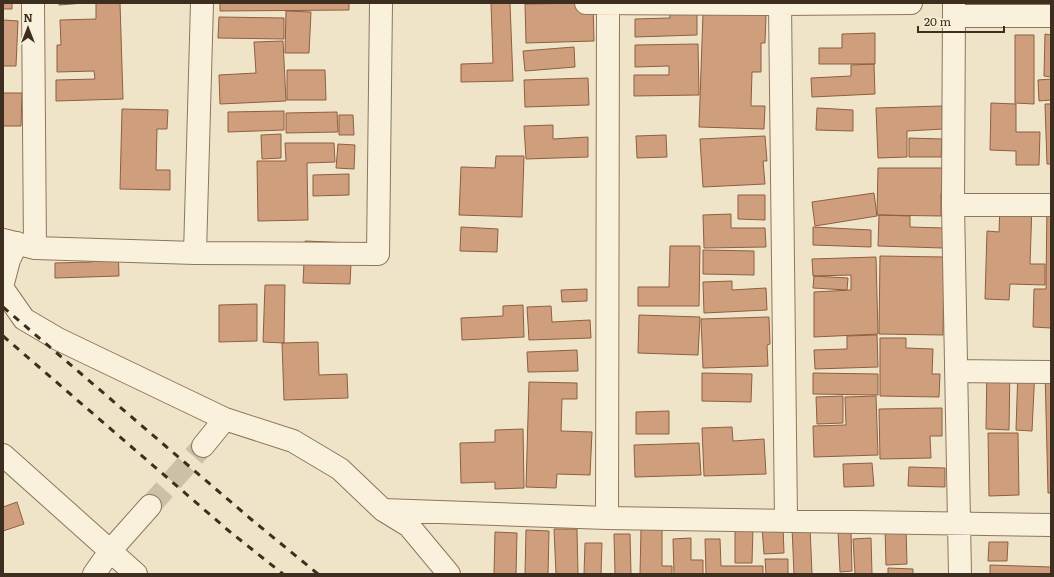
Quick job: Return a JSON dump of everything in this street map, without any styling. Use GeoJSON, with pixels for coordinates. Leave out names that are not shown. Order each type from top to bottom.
{"type":"FeatureCollection","features":[{"type":"Feature","properties":{"kind":"street"},"geometry":{"type":"LineString","coordinates":[[3,283],[9,260],[18,243],[33,3]]}},
{"type":"Feature","properties":{"kind":"street"},"geometry":{"type":"LineString","coordinates":[[195,253],[202,3]]}},
{"type":"Feature","properties":{"kind":"street"},"geometry":{"type":"LineString","coordinates":[[18,243],[195,253],[378,254],[381,3]]}},
{"type":"Feature","properties":{"kind":"street"},"geometry":{"type":"LineString","coordinates":[[586,3],[911,3]]}},
{"type":"Feature","properties":{"kind":"street"},"geometry":{"type":"LineString","coordinates":[[607,518],[608,4]]}},
{"type":"Feature","properties":{"kind":"street"},"geometry":{"type":"LineString","coordinates":[[780,4],[786,520]]}},
{"type":"Feature","properties":{"kind":"street"},"geometry":{"type":"LineString","coordinates":[[960,574],[953,205],[954,9],[1051,16]]}},
{"type":"Feature","properties":{"kind":"street"},"geometry":{"type":"LineString","coordinates":[[953,205],[1051,205]]}},
{"type":"Feature","properties":{"kind":"street"},"geometry":{"type":"LineString","coordinates":[[3,289],[24,319],[51,335],[225,419],[293,441],[340,469],[383,510],[409,526],[449,574]]}},
{"type":"Feature","properties":{"kind":"street"},"geometry":{"type":"LineString","coordinates":[[956,371],[1051,372]]}},
{"type":"Feature","properties":{"kind":"street"},"geometry":{"type":"LineString","coordinates":[[203,446],[225,419]]}},
{"type":"Feature","properties":{"kind":"street"},"geometry":{"type":"LineString","coordinates":[[3,455],[136,574]]}},
{"type":"Feature","properties":{"kind":"street"},"geometry":{"type":"LineString","coordinates":[[94,574],[110,551],[150,506]]}},
{"type":"Feature","properties":{"kind":"street"},"geometry":{"type":"LineString","coordinates":[[383,510],[607,518],[1051,525]]}},
{"type":"Feature","properties":{"kind":"building"},"geometry":{"type":"Polygon","coordinates":[[[3,3],[12,3],[12,9],[3,9],[3,3]]]}},
{"type":"Feature","properties":{"kind":"building"},"geometry":{"type":"Polygon","coordinates":[[[59,3],[84,3],[59,5],[59,3]]]}},
{"type":"Feature","properties":{"kind":"building"},"geometry":{"type":"Polygon","coordinates":[[[96,3],[120,3],[123,99],[56,101],[56,80],[95,79],[94,71],[57,72],[57,45],[61,45],[60,20],[96,19],[96,3]]]}},
{"type":"Feature","properties":{"kind":"building"},"geometry":{"type":"Polygon","coordinates":[[[220,3],[349,3],[349,10],[220,11],[220,3]]]}},
{"type":"Feature","properties":{"kind":"building"},"geometry":{"type":"Polygon","coordinates":[[[491,3],[510,3],[513,81],[461,82],[461,64],[493,63],[491,3]]]}},
{"type":"Feature","properties":{"kind":"building"},"geometry":{"type":"Polygon","coordinates":[[[593,3],[594,41],[526,43],[525,4],[593,3]]]}},
{"type":"Feature","properties":{"kind":"building"},"geometry":{"type":"Polygon","coordinates":[[[697,4],[697,35],[635,37],[635,19],[670,18],[669,5],[697,4]]]}},
{"type":"Feature","properties":{"kind":"building"},"geometry":{"type":"Polygon","coordinates":[[[286,11],[311,12],[309,53],[285,53],[286,11]]]}},
{"type":"Feature","properties":{"kind":"building"},"geometry":{"type":"Polygon","coordinates":[[[703,13],[766,15],[765,43],[761,43],[761,72],[752,72],[751,106],[765,106],[764,129],[699,127],[703,13]]]}},
{"type":"Feature","properties":{"kind":"building"},"geometry":{"type":"Polygon","coordinates":[[[219,17],[284,18],[284,39],[218,38],[219,17]]]}},
{"type":"Feature","properties":{"kind":"building"},"geometry":{"type":"Polygon","coordinates":[[[3,20],[18,21],[16,66],[3,66],[3,20]]]}},
{"type":"Feature","properties":{"kind":"building"},"geometry":{"type":"Polygon","coordinates":[[[875,33],[875,64],[819,64],[819,48],[842,48],[842,34],[875,33]]]}},
{"type":"Feature","properties":{"kind":"building"},"geometry":{"type":"Polygon","coordinates":[[[1045,34],[1051,35],[1051,77],[1044,76],[1045,34]]]}},
{"type":"Feature","properties":{"kind":"building"},"geometry":{"type":"Polygon","coordinates":[[[1015,35],[1034,35],[1034,104],[1015,103],[1015,35]]]}},
{"type":"Feature","properties":{"kind":"building"},"geometry":{"type":"Polygon","coordinates":[[[283,41],[286,101],[220,104],[219,75],[256,73],[254,42],[283,41]]]}},
{"type":"Feature","properties":{"kind":"building"},"geometry":{"type":"Polygon","coordinates":[[[698,44],[699,95],[634,96],[634,75],[669,75],[669,66],[635,67],[635,45],[698,44]]]}},
{"type":"Feature","properties":{"kind":"building"},"geometry":{"type":"Polygon","coordinates":[[[574,47],[575,67],[525,71],[523,51],[574,47]]]}},
{"type":"Feature","properties":{"kind":"building"},"geometry":{"type":"Polygon","coordinates":[[[874,64],[875,94],[812,97],[811,78],[851,76],[851,65],[874,64]]]}},
{"type":"Feature","properties":{"kind":"building"},"geometry":{"type":"Polygon","coordinates":[[[287,70],[325,70],[326,100],[287,100],[287,70]]]}},
{"type":"Feature","properties":{"kind":"building"},"geometry":{"type":"Polygon","coordinates":[[[588,78],[589,105],[525,107],[524,80],[588,78]]]}},
{"type":"Feature","properties":{"kind":"building"},"geometry":{"type":"Polygon","coordinates":[[[1051,79],[1051,100],[1039,101],[1038,80],[1051,79]]]}},
{"type":"Feature","properties":{"kind":"building"},"geometry":{"type":"Polygon","coordinates":[[[3,93],[22,93],[21,126],[3,126],[3,93]]]}},
{"type":"Feature","properties":{"kind":"building"},"geometry":{"type":"Polygon","coordinates":[[[991,103],[1016,104],[1016,132],[1040,132],[1039,165],[1016,165],[1016,151],[990,150],[991,103]]]}},
{"type":"Feature","properties":{"kind":"building"},"geometry":{"type":"Polygon","coordinates":[[[1045,104],[1051,104],[1051,164],[1047,164],[1045,104]]]}},
{"type":"Feature","properties":{"kind":"building"},"geometry":{"type":"Polygon","coordinates":[[[942,106],[943,129],[907,131],[907,157],[878,158],[876,108],[942,106]]]}},
{"type":"Feature","properties":{"kind":"building"},"geometry":{"type":"Polygon","coordinates":[[[817,108],[853,110],[853,131],[816,130],[817,108]]]}},
{"type":"Feature","properties":{"kind":"building"},"geometry":{"type":"Polygon","coordinates":[[[122,109],[168,110],[167,129],[157,129],[156,170],[170,170],[170,190],[120,189],[122,109]]]}},
{"type":"Feature","properties":{"kind":"building"},"geometry":{"type":"Polygon","coordinates":[[[284,111],[284,130],[228,132],[228,112],[284,111]]]}},
{"type":"Feature","properties":{"kind":"building"},"geometry":{"type":"Polygon","coordinates":[[[337,112],[338,132],[286,133],[286,113],[337,112]]]}},
{"type":"Feature","properties":{"kind":"building"},"geometry":{"type":"Polygon","coordinates":[[[339,115],[353,115],[354,135],[339,135],[339,115]]]}},
{"type":"Feature","properties":{"kind":"building"},"geometry":{"type":"Polygon","coordinates":[[[553,125],[553,139],[588,137],[588,157],[526,159],[524,126],[553,125]]]}},
{"type":"Feature","properties":{"kind":"building"},"geometry":{"type":"Polygon","coordinates":[[[281,134],[281,158],[262,159],[261,135],[281,134]]]}},
{"type":"Feature","properties":{"kind":"building"},"geometry":{"type":"Polygon","coordinates":[[[666,135],[667,157],[637,158],[636,136],[666,135]]]}},
{"type":"Feature","properties":{"kind":"building"},"geometry":{"type":"Polygon","coordinates":[[[765,136],[767,161],[763,161],[765,184],[703,187],[700,139],[765,136]]]}},
{"type":"Feature","properties":{"kind":"building"},"geometry":{"type":"Polygon","coordinates":[[[909,138],[942,139],[941,157],[909,157],[909,138]]]}},
{"type":"Feature","properties":{"kind":"building"},"geometry":{"type":"Polygon","coordinates":[[[285,143],[334,143],[335,162],[307,163],[308,220],[258,221],[257,161],[286,161],[285,143]]]}},
{"type":"Feature","properties":{"kind":"building"},"geometry":{"type":"Polygon","coordinates":[[[338,144],[355,145],[354,169],[336,168],[338,144]]]}},
{"type":"Feature","properties":{"kind":"building"},"geometry":{"type":"Polygon","coordinates":[[[496,156],[524,156],[522,217],[459,215],[461,167],[495,168],[496,156]]]}},
{"type":"Feature","properties":{"kind":"building"},"geometry":{"type":"Polygon","coordinates":[[[878,168],[944,168],[944,193],[941,193],[941,216],[877,215],[878,168]]]}},
{"type":"Feature","properties":{"kind":"building"},"geometry":{"type":"Polygon","coordinates":[[[349,174],[349,195],[313,196],[313,175],[349,174]]]}},
{"type":"Feature","properties":{"kind":"building"},"geometry":{"type":"Polygon","coordinates":[[[874,193],[877,216],[815,226],[812,202],[874,193]]]}},
{"type":"Feature","properties":{"kind":"building"},"geometry":{"type":"Polygon","coordinates":[[[738,195],[765,195],[765,220],[738,219],[738,195]]]}},
{"type":"Feature","properties":{"kind":"building"},"geometry":{"type":"Polygon","coordinates":[[[1047,200],[1051,200],[1051,328],[1033,327],[1034,289],[1046,289],[1047,200]]]}},
{"type":"Feature","properties":{"kind":"building"},"geometry":{"type":"Polygon","coordinates":[[[1000,204],[1032,205],[1030,264],[1045,264],[1045,285],[1010,284],[1009,300],[985,299],[987,231],[999,232],[1000,204]]]}},
{"type":"Feature","properties":{"kind":"building"},"geometry":{"type":"Polygon","coordinates":[[[731,214],[731,228],[765,228],[766,247],[704,248],[703,215],[731,214]]]}},
{"type":"Feature","properties":{"kind":"building"},"geometry":{"type":"Polygon","coordinates":[[[879,215],[910,216],[910,227],[944,228],[943,248],[878,246],[879,215]]]}},
{"type":"Feature","properties":{"kind":"building"},"geometry":{"type":"Polygon","coordinates":[[[461,227],[498,229],[497,252],[460,251],[461,227]]]}},
{"type":"Feature","properties":{"kind":"building"},"geometry":{"type":"Polygon","coordinates":[[[813,227],[871,230],[871,247],[813,245],[813,227]]]}},
{"type":"Feature","properties":{"kind":"building"},"geometry":{"type":"Polygon","coordinates":[[[305,241],[352,243],[350,284],[303,283],[305,241]]]}},
{"type":"Feature","properties":{"kind":"building"},"geometry":{"type":"Polygon","coordinates":[[[118,246],[119,276],[55,278],[55,263],[92,262],[92,247],[118,246]]]}},
{"type":"Feature","properties":{"kind":"building"},"geometry":{"type":"Polygon","coordinates":[[[670,246],[700,246],[699,306],[638,306],[638,287],[669,287],[670,246]]]}},
{"type":"Feature","properties":{"kind":"building"},"geometry":{"type":"Polygon","coordinates":[[[703,250],[754,251],[754,275],[703,274],[703,250]]]}},
{"type":"Feature","properties":{"kind":"building"},"geometry":{"type":"Polygon","coordinates":[[[880,256],[944,257],[943,335],[879,334],[880,256]]]}},
{"type":"Feature","properties":{"kind":"building"},"geometry":{"type":"Polygon","coordinates":[[[876,257],[878,334],[814,337],[814,292],[851,290],[851,275],[813,276],[812,259],[876,257]]]}},
{"type":"Feature","properties":{"kind":"building"},"geometry":{"type":"Polygon","coordinates":[[[814,276],[848,278],[847,290],[813,288],[814,276]]]}},
{"type":"Feature","properties":{"kind":"building"},"geometry":{"type":"Polygon","coordinates":[[[732,281],[732,290],[766,288],[767,310],[704,313],[703,282],[732,281]]]}},
{"type":"Feature","properties":{"kind":"building"},"geometry":{"type":"Polygon","coordinates":[[[265,285],[285,285],[284,343],[263,342],[265,285]]]}},
{"type":"Feature","properties":{"kind":"building"},"geometry":{"type":"Polygon","coordinates":[[[587,289],[587,301],[562,302],[561,290],[587,289]]]}},
{"type":"Feature","properties":{"kind":"building"},"geometry":{"type":"Polygon","coordinates":[[[257,304],[257,341],[219,342],[219,305],[257,304]]]}},
{"type":"Feature","properties":{"kind":"building"},"geometry":{"type":"Polygon","coordinates":[[[523,305],[524,337],[462,340],[461,318],[503,316],[503,306],[523,305]]]}},
{"type":"Feature","properties":{"kind":"building"},"geometry":{"type":"Polygon","coordinates":[[[551,306],[552,322],[590,320],[591,338],[529,340],[527,307],[551,306]]]}},
{"type":"Feature","properties":{"kind":"building"},"geometry":{"type":"Polygon","coordinates":[[[639,315],[700,317],[698,355],[638,353],[639,315]]]}},
{"type":"Feature","properties":{"kind":"building"},"geometry":{"type":"Polygon","coordinates":[[[769,317],[770,344],[767,345],[768,366],[703,368],[701,319],[769,317]]]}},
{"type":"Feature","properties":{"kind":"building"},"geometry":{"type":"Polygon","coordinates":[[[877,335],[878,367],[815,369],[814,350],[847,349],[847,336],[877,335]]]}},
{"type":"Feature","properties":{"kind":"building"},"geometry":{"type":"Polygon","coordinates":[[[880,338],[906,338],[906,348],[933,349],[932,374],[940,374],[939,397],[880,396],[880,338]]]}},
{"type":"Feature","properties":{"kind":"building"},"geometry":{"type":"Polygon","coordinates":[[[318,342],[319,375],[347,374],[348,398],[284,400],[282,343],[318,342]]]}},
{"type":"Feature","properties":{"kind":"building"},"geometry":{"type":"Polygon","coordinates":[[[577,350],[578,371],[528,372],[527,352],[577,350]]]}},
{"type":"Feature","properties":{"kind":"building"},"geometry":{"type":"Polygon","coordinates":[[[987,365],[1010,365],[1009,430],[986,429],[987,365]]]}},
{"type":"Feature","properties":{"kind":"building"},"geometry":{"type":"Polygon","coordinates":[[[1018,368],[1035,369],[1032,431],[1016,430],[1018,368]]]}},
{"type":"Feature","properties":{"kind":"building"},"geometry":{"type":"Polygon","coordinates":[[[1045,371],[1051,371],[1051,493],[1048,493],[1045,371]]]}},
{"type":"Feature","properties":{"kind":"building"},"geometry":{"type":"Polygon","coordinates":[[[702,373],[752,374],[751,402],[702,401],[702,373]]]}},
{"type":"Feature","properties":{"kind":"building"},"geometry":{"type":"Polygon","coordinates":[[[813,373],[878,374],[878,395],[813,394],[813,373]]]}},
{"type":"Feature","properties":{"kind":"building"},"geometry":{"type":"Polygon","coordinates":[[[529,382],[577,383],[577,399],[562,399],[561,431],[592,432],[590,475],[557,474],[556,488],[526,487],[529,382]]]}},
{"type":"Feature","properties":{"kind":"building"},"geometry":{"type":"Polygon","coordinates":[[[843,396],[843,423],[817,424],[816,397],[843,396]]]}},
{"type":"Feature","properties":{"kind":"building"},"geometry":{"type":"Polygon","coordinates":[[[876,396],[878,455],[814,457],[813,426],[846,425],[845,397],[876,396]]]}},
{"type":"Feature","properties":{"kind":"building"},"geometry":{"type":"Polygon","coordinates":[[[942,408],[942,436],[930,436],[931,458],[880,459],[879,409],[942,408]]]}},
{"type":"Feature","properties":{"kind":"building"},"geometry":{"type":"Polygon","coordinates":[[[669,411],[669,434],[636,434],[636,412],[669,411]]]}},
{"type":"Feature","properties":{"kind":"building"},"geometry":{"type":"Polygon","coordinates":[[[732,427],[733,441],[764,439],[766,474],[704,476],[702,428],[732,427]]]}},
{"type":"Feature","properties":{"kind":"building"},"geometry":{"type":"Polygon","coordinates":[[[523,429],[524,488],[495,489],[495,482],[461,483],[460,443],[495,442],[495,430],[523,429]]]}},
{"type":"Feature","properties":{"kind":"building"},"geometry":{"type":"Polygon","coordinates":[[[988,433],[1018,433],[1019,495],[989,496],[988,433]]]}},
{"type":"Feature","properties":{"kind":"building"},"geometry":{"type":"Polygon","coordinates":[[[699,443],[701,475],[635,477],[634,445],[699,443]]]}},
{"type":"Feature","properties":{"kind":"building"},"geometry":{"type":"Polygon","coordinates":[[[872,463],[874,486],[844,487],[843,464],[872,463]]]}},
{"type":"Feature","properties":{"kind":"building"},"geometry":{"type":"Polygon","coordinates":[[[909,467],[945,468],[945,487],[908,486],[909,467]]]}},
{"type":"Feature","properties":{"kind":"building"},"geometry":{"type":"Polygon","coordinates":[[[17,502],[24,524],[3,531],[3,507],[17,502]]]}},
{"type":"Feature","properties":{"kind":"building"},"geometry":{"type":"Polygon","coordinates":[[[783,526],[784,553],[764,554],[762,527],[783,526]]]}},
{"type":"Feature","properties":{"kind":"building"},"geometry":{"type":"Polygon","coordinates":[[[906,526],[907,564],[886,565],[885,527],[906,526]]]}},
{"type":"Feature","properties":{"kind":"building"},"geometry":{"type":"Polygon","coordinates":[[[735,527],[753,527],[752,563],[735,563],[735,527]]]}},
{"type":"Feature","properties":{"kind":"building"},"geometry":{"type":"Polygon","coordinates":[[[792,527],[810,527],[812,574],[794,574],[792,527]]]}},
{"type":"Feature","properties":{"kind":"building"},"geometry":{"type":"Polygon","coordinates":[[[554,529],[577,529],[578,574],[556,574],[554,529]]]}},
{"type":"Feature","properties":{"kind":"building"},"geometry":{"type":"Polygon","coordinates":[[[641,529],[662,529],[662,566],[672,566],[672,574],[640,574],[641,529]]]}},
{"type":"Feature","properties":{"kind":"building"},"geometry":{"type":"Polygon","coordinates":[[[526,530],[549,531],[548,574],[525,574],[526,530]]]}},
{"type":"Feature","properties":{"kind":"building"},"geometry":{"type":"Polygon","coordinates":[[[838,531],[851,531],[852,571],[840,572],[838,531]]]}},
{"type":"Feature","properties":{"kind":"building"},"geometry":{"type":"Polygon","coordinates":[[[495,532],[517,533],[516,574],[494,574],[495,532]]]}},
{"type":"Feature","properties":{"kind":"building"},"geometry":{"type":"Polygon","coordinates":[[[614,534],[630,534],[631,574],[615,574],[614,534]]]}},
{"type":"Feature","properties":{"kind":"building"},"geometry":{"type":"Polygon","coordinates":[[[691,538],[691,560],[703,560],[703,574],[674,574],[673,539],[691,538]]]}},
{"type":"Feature","properties":{"kind":"building"},"geometry":{"type":"Polygon","coordinates":[[[871,538],[872,574],[855,574],[853,539],[871,538]]]}},
{"type":"Feature","properties":{"kind":"building"},"geometry":{"type":"Polygon","coordinates":[[[705,539],[720,539],[721,566],[763,566],[763,574],[706,574],[705,539]]]}},
{"type":"Feature","properties":{"kind":"building"},"geometry":{"type":"Polygon","coordinates":[[[989,542],[1008,542],[1007,561],[988,561],[989,542]]]}},
{"type":"Feature","properties":{"kind":"building"},"geometry":{"type":"Polygon","coordinates":[[[585,543],[602,543],[601,574],[584,574],[585,543]]]}},
{"type":"Feature","properties":{"kind":"building"},"geometry":{"type":"Polygon","coordinates":[[[765,559],[788,559],[788,574],[766,574],[765,559]]]}},
{"type":"Feature","properties":{"kind":"building"},"geometry":{"type":"Polygon","coordinates":[[[990,565],[1051,567],[1051,574],[990,574],[990,565]]]}},
{"type":"Feature","properties":{"kind":"building"},"geometry":{"type":"Polygon","coordinates":[[[888,568],[913,569],[913,574],[888,574],[888,568]]]}},
{"type":"Feature","properties":{"kind":"tunnel"},"geometry":{"type":"LineString","coordinates":[[150,506],[203,446]]}},
{"type":"Feature","properties":{"kind":"railway"},"geometry":{"type":"LineString","coordinates":[[3,307],[252,520],[318,574]]}},
{"type":"Feature","properties":{"kind":"railway"},"geometry":{"type":"LineString","coordinates":[[3,336],[229,531],[283,574]]}}]}
